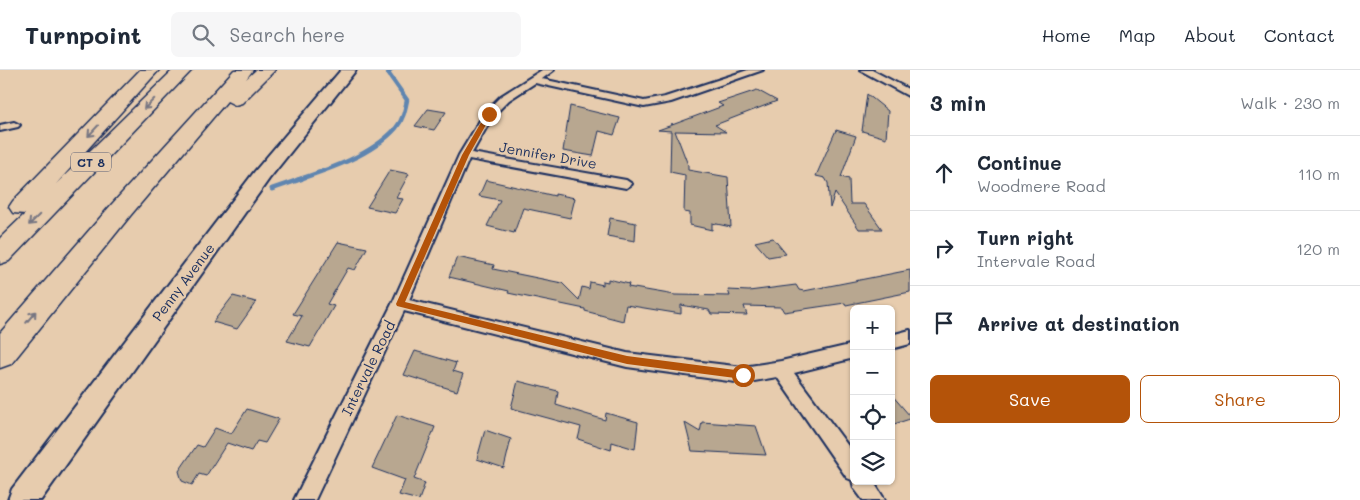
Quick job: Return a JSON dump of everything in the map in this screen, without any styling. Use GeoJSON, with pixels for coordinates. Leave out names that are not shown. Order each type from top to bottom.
{"type":"FeatureCollection","features":[{"type":"Feature","properties":{"kind":"highway"},"geometry":{"type":"LineString","coordinates":[[0,229],[150,70]]}},
{"type":"Feature","properties":{"kind":"highway","name":"CT 8"},"geometry":{"type":"LineString","coordinates":[[0,254],[183,70]]}},
{"type":"Feature","properties":{"kind":"highway"},"geometry":{"type":"LineString","coordinates":[[0,355],[121,210],[244,70]]}},
{"type":"Feature","properties":{"kind":"highway"},"geometry":{"type":"LineString","coordinates":[[121,210],[174,165],[210,123],[266,70]]}},
{"type":"Feature","properties":{"kind":"main road","name":"Penny Avenue"},"geometry":{"type":"LineString","coordinates":[[23,500],[262,175],[349,70]]}},
{"type":"Feature","properties":{"kind":"street","name":"Intervale Road"},"geometry":{"type":"LineString","coordinates":[[304,500],[400,304],[465,155],[489,114],[496,106],[549,70]]}},
{"type":"Feature","properties":{"kind":"street"},"geometry":{"type":"LineString","coordinates":[[534,80],[644,104],[667,100],[758,70]]}},
{"type":"Feature","properties":{"kind":"street"},"geometry":{"type":"LineString","coordinates":[[865,70],[910,94]]}},
{"type":"Feature","properties":{"kind":"street"},"geometry":{"type":"LineString","coordinates":[[0,128],[14,125]]}},
{"type":"Feature","properties":{"kind":"street","name":"Jennifer Drive"},"geometry":{"type":"LineString","coordinates":[[465,155],[626,184]]}},
{"type":"Feature","properties":{"kind":"street"},"geometry":{"type":"LineString","coordinates":[[400,304],[627,360],[743,375],[781,369],[850,352]]}},
{"type":"Feature","properties":{"kind":"street"},"geometry":{"type":"LineString","coordinates":[[895,341],[910,337]]}},
{"type":"Feature","properties":{"kind":"street"},"geometry":{"type":"LineString","coordinates":[[781,369],[850,465]]}},
{"type":"Feature","properties":{"kind":"street"},"geometry":{"type":"LineString","coordinates":[[864,485],[875,500]]}},
{"type":"Feature","properties":{"kind":"building"},"geometry":{"type":"Polygon","coordinates":[[[757,90],[777,101],[715,125],[726,132],[675,131],[688,165],[688,170],[728,177],[731,227],[712,223],[712,230],[690,225],[690,213],[684,212],[685,175],[670,172],[671,131],[658,130],[723,106],[718,103],[757,90]]]}},
{"type":"Feature","properties":{"kind":"building"},"geometry":{"type":"Polygon","coordinates":[[[867,94],[888,111],[886,138],[862,131],[867,94]]]}},
{"type":"Feature","properties":{"kind":"building"},"geometry":{"type":"Polygon","coordinates":[[[570,106],[620,118],[614,135],[599,131],[593,156],[563,151],[570,106]]]}},
{"type":"Feature","properties":{"kind":"building"},"geometry":{"type":"Polygon","coordinates":[[[428,109],[446,112],[434,130],[415,126],[428,109]]]}},
{"type":"Feature","properties":{"kind":"building"},"geometry":{"type":"Polygon","coordinates":[[[836,130],[856,136],[841,177],[849,179],[850,204],[864,204],[882,229],[859,229],[835,193],[830,208],[828,183],[825,178],[816,176],[836,130]]]}},
{"type":"Feature","properties":{"kind":"building"},"geometry":{"type":"Polygon","coordinates":[[[390,170],[409,174],[396,198],[403,199],[395,213],[367,207],[390,170]]]}},
{"type":"Feature","properties":{"kind":"building"},"geometry":{"type":"Polygon","coordinates":[[[486,180],[555,196],[555,194],[575,198],[570,218],[523,208],[514,233],[487,226],[500,200],[479,196],[486,180]]]}},
{"type":"Feature","properties":{"kind":"building"},"geometry":{"type":"Polygon","coordinates":[[[610,218],[636,223],[635,241],[607,236],[610,218]]]}},
{"type":"Feature","properties":{"kind":"building"},"geometry":{"type":"Polygon","coordinates":[[[773,238],[786,254],[768,257],[755,242],[773,238]]]}},
{"type":"Feature","properties":{"kind":"building"},"geometry":{"type":"Polygon","coordinates":[[[338,242],[367,248],[355,270],[348,268],[327,304],[334,306],[310,347],[287,341],[302,316],[293,314],[338,242]]]}},
{"type":"Feature","properties":{"kind":"building"},"geometry":{"type":"Polygon","coordinates":[[[457,257],[494,265],[493,269],[562,283],[579,300],[582,287],[589,289],[590,282],[603,285],[603,281],[608,282],[608,279],[629,284],[628,287],[675,295],[730,296],[728,290],[749,291],[796,285],[799,290],[804,291],[910,270],[910,292],[846,305],[845,303],[784,312],[781,307],[744,306],[747,315],[711,314],[709,310],[681,305],[681,314],[626,305],[623,321],[585,311],[585,309],[508,293],[509,291],[449,277],[457,257]]]}},
{"type":"Feature","properties":{"kind":"building"},"geometry":{"type":"Polygon","coordinates":[[[233,296],[256,302],[237,329],[213,322],[233,296]]]}},
{"type":"Feature","properties":{"kind":"building"},"geometry":{"type":"Polygon","coordinates":[[[415,351],[456,363],[453,371],[463,374],[457,391],[404,375],[415,351]]]}},
{"type":"Feature","properties":{"kind":"building"},"geometry":{"type":"Polygon","coordinates":[[[518,381],[558,391],[556,405],[605,420],[606,413],[638,422],[635,449],[612,442],[611,450],[578,439],[581,427],[511,408],[518,381]]]}},
{"type":"Feature","properties":{"kind":"building"},"geometry":{"type":"Polygon","coordinates":[[[895,399],[910,416],[910,419],[895,424],[895,399]]]}},
{"type":"Feature","properties":{"kind":"building"},"geometry":{"type":"Polygon","coordinates":[[[247,409],[279,419],[265,443],[257,441],[251,451],[227,443],[206,476],[199,474],[192,485],[182,481],[179,471],[197,445],[203,447],[215,428],[231,434],[247,409]]]}},
{"type":"Feature","properties":{"kind":"building"},"geometry":{"type":"Polygon","coordinates":[[[397,415],[435,427],[414,479],[425,483],[419,500],[399,495],[405,480],[372,468],[397,415]]]}},
{"type":"Feature","properties":{"kind":"building"},"geometry":{"type":"Polygon","coordinates":[[[702,422],[756,426],[766,455],[692,451],[685,423],[700,432],[702,422]]]}},
{"type":"Feature","properties":{"kind":"building"},"geometry":{"type":"Polygon","coordinates":[[[485,430],[511,439],[504,468],[477,459],[485,430]]]}},
{"type":"Feature","properties":{"kind":"waterway"},"geometry":{"type":"LineString","coordinates":[[297,180],[350,160],[375,146],[396,128],[402,118],[407,100],[388,73],[391,70]]}},
{"type":"Feature","properties":{"kind":"waterway"},"geometry":{"type":"LineString","coordinates":[[272,189],[301,179]]}},
{"type":"Feature","properties":{"kind":"route"},"geometry":{"type":"LineString","coordinates":[[489,114],[465,155],[400,304],[627,360],[683,369],[743,375]]}}]}
